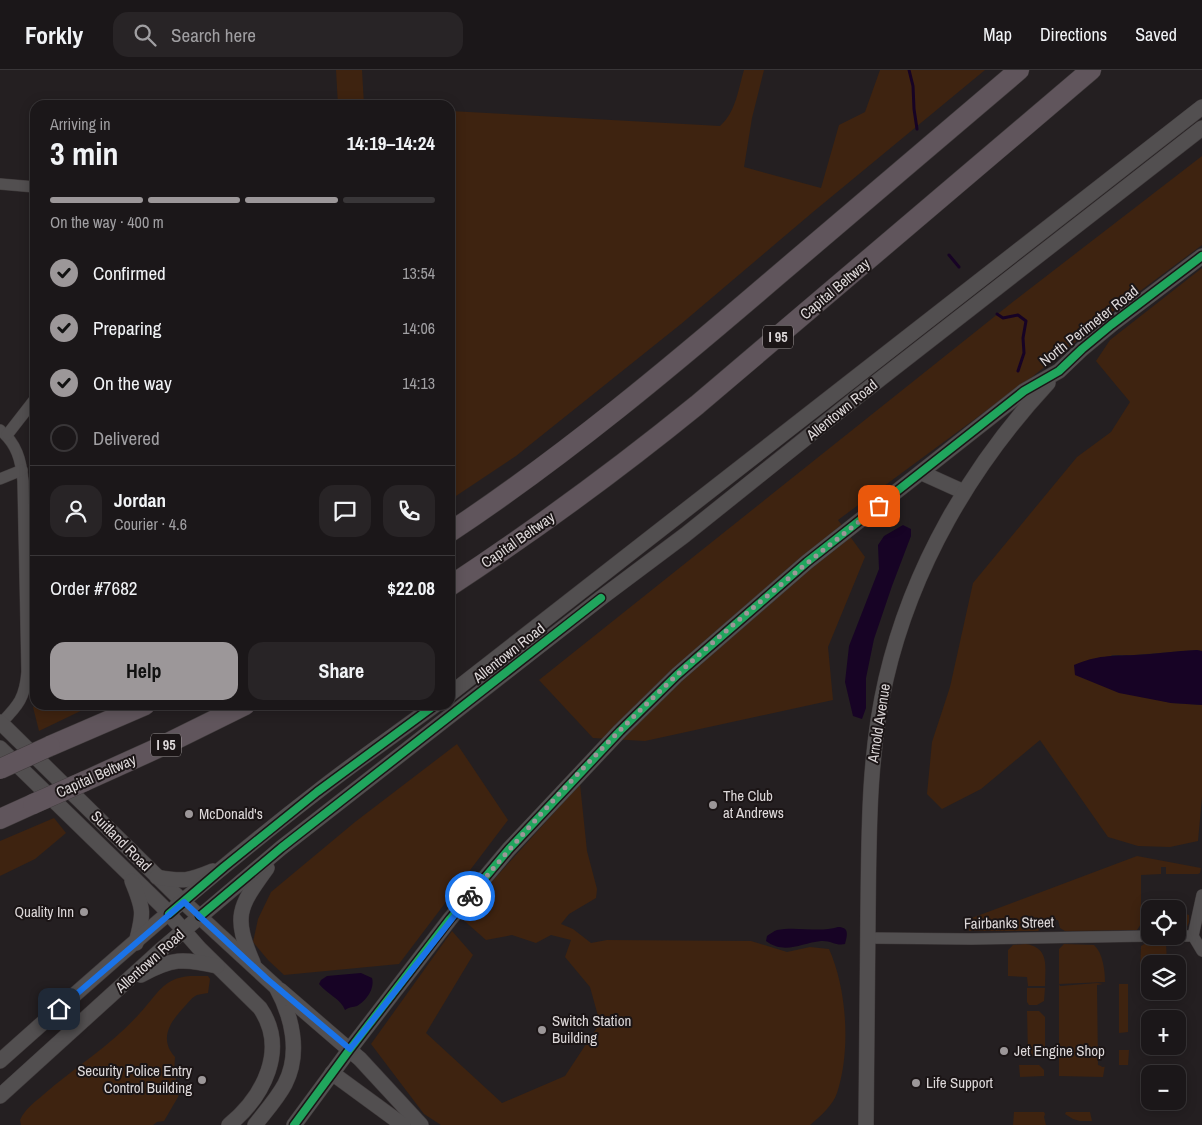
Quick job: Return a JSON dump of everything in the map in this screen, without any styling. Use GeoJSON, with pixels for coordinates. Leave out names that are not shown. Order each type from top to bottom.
{"type":"FeatureCollection","features":[{"type":"Feature","properties":{"kind":"highway"},"geometry":{"type":"LineString","coordinates":[[455,529],[545,466],[614,413],[1019,70]]}},
{"type":"Feature","properties":{"kind":"highway","name":"Capital Beltway"},"geometry":{"type":"LineString","coordinates":[[455,583],[568,505],[690,411],[1091,70]]}},
{"type":"Feature","properties":{"kind":"highway"},"geometry":{"type":"LineString","coordinates":[[0,769],[133,710]]}},
{"type":"Feature","properties":{"kind":"highway","name":"Capital Beltway"},"geometry":{"type":"LineString","coordinates":[[0,818],[85,782],[235,710]]}},
{"type":"Feature","properties":{"kind":"main road","name":"Allentown Road"},"geometry":{"type":"LineString","coordinates":[[455,690],[1202,107]]}},
{"type":"Feature","properties":{"kind":"main road","name":"Allentown Road"},"geometry":{"type":"LineString","coordinates":[[455,704],[685,535],[861,394],[1202,128]]}},
{"type":"Feature","properties":{"kind":"main road","name":"North Perimeter Road"},"geometry":{"type":"LineString","coordinates":[[294,1125],[450,919],[510,849],[620,730],[683,669],[800,568],[1024,391],[1059,371],[1111,325],[1202,256]]}},
{"type":"Feature","properties":{"kind":"main road","name":"Arnold Avenue"},"geometry":{"type":"LineString","coordinates":[[866,1125],[870,794],[876,735],[886,678],[915,590],[942,530],[987,456],[1015,420],[1059,371]]}},
{"type":"Feature","properties":{"kind":"main road"},"geometry":{"type":"LineString","coordinates":[[851,381],[861,394]]}},
{"type":"Feature","properties":{"kind":"main road"},"geometry":{"type":"LineString","coordinates":[[922,473],[964,492]]}},
{"type":"Feature","properties":{"kind":"main road","name":"Allentown Road"},"geometry":{"type":"LineString","coordinates":[[0,1061],[88,982],[224,867],[317,792],[428,710]]}},
{"type":"Feature","properties":{"kind":"main road","name":"Allentown Road"},"geometry":{"type":"LineString","coordinates":[[0,1096],[200,916],[448,710]]}},
{"type":"Feature","properties":{"kind":"main road","name":"Suitland Road"},"geometry":{"type":"LineString","coordinates":[[0,722],[157,877],[276,987],[350,1049],[421,1125]]}},
{"type":"Feature","properties":{"kind":"main road","name":"Suitland Road"},"geometry":{"type":"LineString","coordinates":[[0,748],[130,875],[260,1008],[269,1025],[273,1056],[260,1090],[229,1125]]}},
{"type":"Feature","properties":{"kind":"main road"},"geometry":{"type":"LineString","coordinates":[[256,969],[241,932],[242,911],[252,889],[281,848]]}},
{"type":"Feature","properties":{"kind":"main road"},"geometry":{"type":"LineString","coordinates":[[157,877],[188,880],[224,867]]}},
{"type":"Feature","properties":{"kind":"main road"},"geometry":{"type":"LineString","coordinates":[[130,875],[141,901],[143,913],[136,943]]}},
{"type":"Feature","properties":{"kind":"main road"},"geometry":{"type":"LineString","coordinates":[[122,985],[156,967],[175,961],[194,961],[218,966]]}},
{"type":"Feature","properties":{"kind":"main road"},"geometry":{"type":"LineString","coordinates":[[255,1125],[284,1086],[293,1059],[294,1041],[292,1028],[282,997],[276,987]]}},
{"type":"Feature","properties":{"kind":"main road"},"geometry":{"type":"LineString","coordinates":[[332,1073],[403,1125]]}},
{"type":"Feature","properties":{"kind":"street"},"geometry":{"type":"LineString","coordinates":[[0,184],[30,187]]}},
{"type":"Feature","properties":{"kind":"street"},"geometry":{"type":"LineString","coordinates":[[0,722],[20,702],[26,683],[24,495],[22,470],[18,452],[3,433],[30,404]]}},
{"type":"Feature","properties":{"kind":"street"},"geometry":{"type":"LineString","coordinates":[[0,479],[22,470]]}},
{"type":"Feature","properties":{"kind":"street"},"geometry":{"type":"LineString","coordinates":[[1202,895],[1193,936],[1202,951]]}},
{"type":"Feature","properties":{"kind":"street","name":"Fairbanks Street"},"geometry":{"type":"LineString","coordinates":[[868,938],[971,939],[1141,936]]}},
{"type":"Feature","properties":{"kind":"street"},"geometry":{"type":"LineString","coordinates":[[1186,936],[1193,936]]}},
{"type":"Feature","properties":{"kind":"shaded area"},"geometry":{"type":"Polygon","coordinates":[[[336,70],[362,70],[364,100],[338,100],[336,70]]]}},
{"type":"Feature","properties":{"kind":"shaded area"},"geometry":{"type":"Polygon","coordinates":[[[744,70],[764,70],[752,118],[744,167],[821,188],[839,125],[865,112],[880,70],[985,70],[681,324],[516,456],[455,497],[455,111],[720,126],[730,114],[744,70]]]}},
{"type":"Feature","properties":{"kind":"shaded area"},"geometry":{"type":"Polygon","coordinates":[[[1202,156],[1202,245],[1116,309],[1032,377],[838,520],[865,557],[828,647],[833,700],[645,741],[593,738],[539,680],[1014,301],[1202,156]]]}},
{"type":"Feature","properties":{"kind":"shaded area"},"geometry":{"type":"Polygon","coordinates":[[[1202,268],[1202,651],[1111,655],[1146,697],[1171,703],[1202,705],[1202,797],[1198,841],[1170,847],[1138,846],[1108,837],[1040,740],[981,789],[942,809],[927,794],[932,742],[950,687],[973,583],[1077,457],[1111,432],[1130,402],[1096,361],[1110,340],[1202,268]]]}},
{"type":"Feature","properties":{"kind":"shaded area"},"geometry":{"type":"Polygon","coordinates":[[[903,525],[911,529],[911,536],[874,639],[866,678],[866,708],[862,719],[853,716],[845,682],[849,646],[879,569],[878,545],[884,536],[903,525]]]}},
{"type":"Feature","properties":{"kind":"shaded area"},"geometry":{"type":"Polygon","coordinates":[[[1202,651],[1202,705],[1171,703],[1119,693],[1075,675],[1074,665],[1097,658],[1202,651]]]}},
{"type":"Feature","properties":{"kind":"shaded area"},"geometry":{"type":"Polygon","coordinates":[[[34,710],[83,710],[39,731],[34,710]]]}},
{"type":"Feature","properties":{"kind":"shaded area"},"geometry":{"type":"Polygon","coordinates":[[[457,744],[508,820],[399,964],[284,975],[253,942],[258,919],[271,892],[355,822],[457,744]]]}},
{"type":"Feature","properties":{"kind":"shaded area"},"geometry":{"type":"Polygon","coordinates":[[[580,784],[587,851],[597,889],[596,898],[569,914],[561,924],[573,929],[591,943],[607,940],[751,941],[787,952],[810,947],[829,949],[840,982],[843,1001],[845,1020],[844,1058],[835,1097],[826,1110],[810,1125],[441,1125],[424,1114],[371,1044],[452,931],[473,955],[426,1033],[502,1103],[565,1076],[600,1023],[590,987],[565,957],[571,940],[551,935],[536,943],[512,935],[486,940],[460,917],[580,784]]]}},
{"type":"Feature","properties":{"kind":"shaded area"},"geometry":{"type":"Polygon","coordinates":[[[54,818],[66,833],[35,859],[0,876],[0,841],[54,818]]]}},
{"type":"Feature","properties":{"kind":"shaded area"},"geometry":{"type":"Polygon","coordinates":[[[1137,856],[1201,868],[1198,874],[1166,874],[1166,867],[1161,867],[1161,874],[1141,875],[1141,924],[1137,930],[1065,931],[1060,928],[1058,920],[1045,921],[1043,927],[1038,931],[969,931],[969,919],[1137,856]]]}},
{"type":"Feature","properties":{"kind":"shaded area"},"geometry":{"type":"Polygon","coordinates":[[[1186,914],[1189,915],[1186,929],[1186,914]]]}},
{"type":"Feature","properties":{"kind":"shaded area"},"geometry":{"type":"Polygon","coordinates":[[[838,927],[846,930],[845,944],[821,941],[786,948],[766,941],[767,936],[777,930],[831,929],[838,927]]]}},
{"type":"Feature","properties":{"kind":"shaded area"},"geometry":{"type":"Polygon","coordinates":[[[1026,944],[1034,946],[1043,954],[1045,986],[1028,986],[1027,977],[1008,976],[1008,950],[1013,945],[1026,944]]]}},
{"type":"Feature","properties":{"kind":"shaded area"},"geometry":{"type":"Polygon","coordinates":[[[1064,944],[1094,945],[1101,957],[1105,982],[1059,984],[1059,949],[1064,944]]]}},
{"type":"Feature","properties":{"kind":"shaded area"},"geometry":{"type":"Polygon","coordinates":[[[1166,945],[1167,955],[1141,955],[1141,976],[1140,976],[1141,946],[1166,945]]]}},
{"type":"Feature","properties":{"kind":"shaded area"},"geometry":{"type":"Polygon","coordinates":[[[361,973],[372,978],[371,990],[360,1004],[345,1010],[319,984],[327,976],[361,973]]]}},
{"type":"Feature","properties":{"kind":"shaded area"},"geometry":{"type":"Polygon","coordinates":[[[190,976],[208,976],[210,979],[208,993],[197,995],[192,999],[175,1018],[168,1030],[167,1043],[175,1057],[174,1072],[179,1091],[178,1097],[164,1121],[153,1125],[21,1125],[20,1120],[30,1106],[118,1035],[161,989],[173,980],[190,976]]]}},
{"type":"Feature","properties":{"kind":"shaded area"},"geometry":{"type":"Polygon","coordinates":[[[1059,984],[1060,986],[1103,984],[1097,985],[1098,1065],[1105,1067],[1103,1077],[1059,1076],[1059,984]]]}},
{"type":"Feature","properties":{"kind":"shaded area"},"geometry":{"type":"Polygon","coordinates":[[[1119,984],[1128,984],[1128,1032],[1119,1033],[1119,984]]]}},
{"type":"Feature","properties":{"kind":"shaded area"},"geometry":{"type":"Polygon","coordinates":[[[1027,988],[1045,988],[1044,1001],[1037,1005],[1029,1005],[1027,1002],[1027,988]]]}},
{"type":"Feature","properties":{"kind":"shaded area"},"geometry":{"type":"Polygon","coordinates":[[[1027,1011],[1039,1011],[1045,1017],[1045,1051],[1039,1056],[1029,1056],[1028,1053],[1027,1011]]]}},
{"type":"Feature","properties":{"kind":"shaded area"},"geometry":{"type":"Polygon","coordinates":[[[1119,1050],[1129,1050],[1128,1065],[1119,1065],[1119,1050]]]}},
{"type":"Feature","properties":{"kind":"shaded area"},"geometry":{"type":"Polygon","coordinates":[[[1019,1065],[1039,1065],[1044,1070],[1044,1076],[1020,1077],[1019,1065]]]}},
{"type":"Feature","properties":{"kind":"shaded area"},"geometry":{"type":"Polygon","coordinates":[[[1014,1112],[1044,1112],[1046,1125],[1013,1125],[1014,1112]]]}},
{"type":"Feature","properties":{"kind":"shaded area"},"geometry":{"type":"Polygon","coordinates":[[[1066,1112],[1090,1112],[1092,1121],[1073,1119],[1065,1114],[1066,1112]]]}},
{"type":"Feature","properties":{"kind":"waterway"},"geometry":{"type":"LineString","coordinates":[[909,70],[913,86],[917,129]]}},
{"type":"Feature","properties":{"kind":"waterway"},"geometry":{"type":"LineString","coordinates":[[949,255],[959,267]]}},
{"type":"Feature","properties":{"kind":"waterway"},"geometry":{"type":"LineString","coordinates":[[997,314],[1003,318],[1018,315],[1026,321],[1023,338],[1024,353],[1018,371]]}},
{"type":"Feature","properties":{"kind":"cycle path"},"geometry":{"type":"LineString","coordinates":[[294,1125],[450,919],[509,849],[620,731],[677,675],[807,562],[1024,391],[1059,371],[1111,325],[1202,256]]}},
{"type":"Feature","properties":{"kind":"cycle path"},"geometry":{"type":"LineString","coordinates":[[200,916],[281,848],[601,598]]}},
{"type":"Feature","properties":{"kind":"cycle path"},"geometry":{"type":"LineString","coordinates":[[169,914],[317,792],[428,710]]}},
{"type":"Feature","properties":{"kind":"way so far"},"geometry":{"type":"LineString","coordinates":[[470,896],[566,787],[620,730],[677,675],[807,562],[879,506]]}},
{"type":"Feature","properties":{"kind":"place","name":"The Club at Andrews"},"geometry":{"type":"Point","coordinates":[713,805]}},
{"type":"Feature","properties":{"kind":"place","name":"McDonald's"},"geometry":{"type":"Point","coordinates":[189,814]}},
{"type":"Feature","properties":{"kind":"place","name":"Quality Inn"},"geometry":{"type":"Point","coordinates":[84,912]}},
{"type":"Feature","properties":{"kind":"place","name":"Switch Station Building"},"geometry":{"type":"Point","coordinates":[542,1030]}},
{"type":"Feature","properties":{"kind":"place","name":"Jet Engine Shop"},"geometry":{"type":"Point","coordinates":[1004,1051]}},
{"type":"Feature","properties":{"kind":"place","name":"Security Police Entry Control Building"},"geometry":{"type":"Point","coordinates":[202,1080]}},
{"type":"Feature","properties":{"kind":"place","name":"Life Support"},"geometry":{"type":"Point","coordinates":[916,1083]}},
{"type":"Feature","properties":{"kind":"route"},"geometry":{"type":"LineString","coordinates":[[59,1009],[88,982],[184,902],[267,979],[350,1049],[450,919],[470,896]]}}]}
